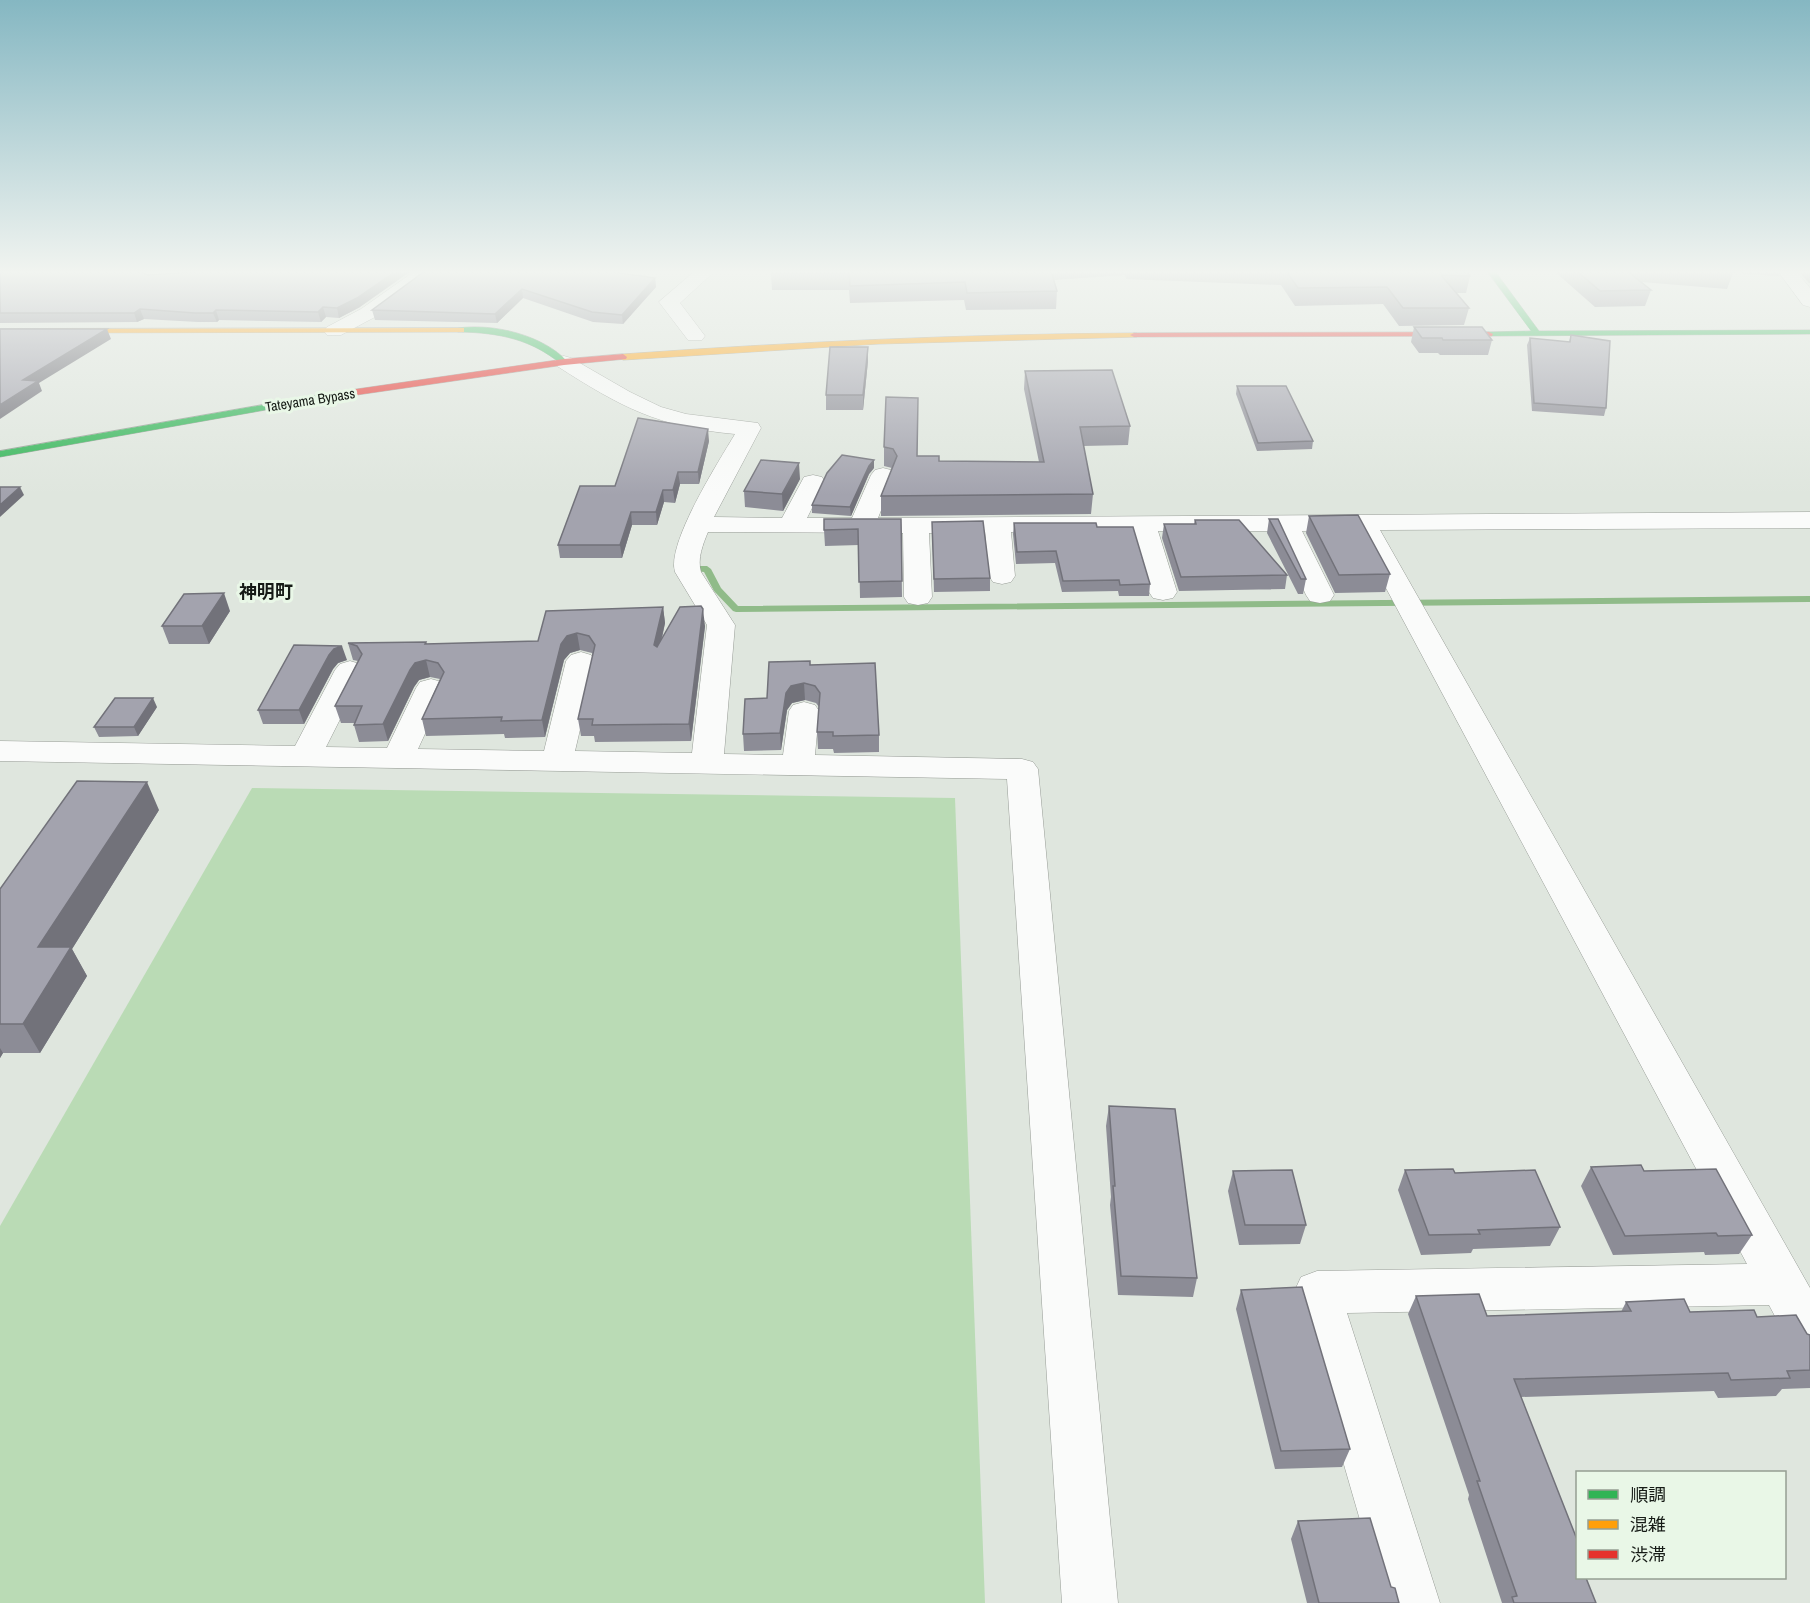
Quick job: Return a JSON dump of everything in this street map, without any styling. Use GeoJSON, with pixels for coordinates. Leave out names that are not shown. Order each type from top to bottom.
{"type":"FeatureCollection","features":[{"type":"Feature","properties":{"kind":"main road"},"geometry":{"type":"LineString","coordinates":[[537,346],[558,356]]}},
{"type":"Feature","properties":{"kind":"main road","name":"Tateyama Bypass"},"geometry":{"type":"LineString","coordinates":[[0,454],[615,346]]}},
{"type":"Feature","properties":{"kind":"main road","name":"Tateyama Bypass"},"geometry":{"type":"LineString","coordinates":[[517,354],[558,356],[769,346]]}},
{"type":"Feature","properties":{"kind":"street"},"geometry":{"type":"LineString","coordinates":[[558,356],[609,388],[654,411],[684,420],[750,428],[698,524],[686,566],[721,625],[707,763]]}},
{"type":"Feature","properties":{"kind":"street"},"geometry":{"type":"LineString","coordinates":[[862,525],[883,475]]}},
{"type":"Feature","properties":{"kind":"street"},"geometry":{"type":"LineString","coordinates":[[791,526],[813,482]]}},
{"type":"Feature","properties":{"kind":"street"},"geometry":{"type":"LineString","coordinates":[[698,524],[791,526],[1810,520]]}},
{"type":"Feature","properties":{"kind":"street"},"geometry":{"type":"LineString","coordinates":[[1363,522],[1810,1334]]}},
{"type":"Feature","properties":{"kind":"street"},"geometry":{"type":"LineString","coordinates":[[1286,523],[1320,595]]}},
{"type":"Feature","properties":{"kind":"street"},"geometry":{"type":"LineString","coordinates":[[916,524],[918,597]]}},
{"type":"Feature","properties":{"kind":"street"},"geometry":{"type":"LineString","coordinates":[[998,524],[1002,576]]}},
{"type":"Feature","properties":{"kind":"street"},"geometry":{"type":"LineString","coordinates":[[1143,524],[1163,592]]}},
{"type":"Feature","properties":{"kind":"street"},"geometry":{"type":"LineString","coordinates":[[557,761],[581,661]]}},
{"type":"Feature","properties":{"kind":"street"},"geometry":{"type":"LineString","coordinates":[[305,757],[350,670]]}},
{"type":"Feature","properties":{"kind":"street"},"geometry":{"type":"LineString","coordinates":[[398,758],[431,688]]}},
{"type":"Feature","properties":{"kind":"street"},"geometry":{"type":"LineString","coordinates":[[798,766],[804,711]]}},
{"type":"Feature","properties":{"kind":"street"},"geometry":{"type":"LineString","coordinates":[[0,752],[1022,769],[1090,1603]]}},
{"type":"Feature","properties":{"kind":"street"},"geometry":{"type":"LineString","coordinates":[[1412,1603],[1317,1292],[1783,1284]]}},
{"type":"Feature","properties":{"kind":"green space"},"geometry":{"type":"Polygon","coordinates":[[[252,788],[955,798],[985,1603],[0,1603],[0,1226],[252,788]]]}},
{"type":"Feature","properties":{"kind":"building"},"geometry":{"type":"Polygon","coordinates":[[[0,346],[79,346],[23,380],[38,381],[0,405],[0,346]]]}},
{"type":"Feature","properties":{"kind":"building"},"geometry":{"type":"Polygon","coordinates":[[[1530,346],[1610,346],[1606,408],[1534,403],[1530,346]]]}},
{"type":"Feature","properties":{"kind":"building"},"geometry":{"type":"Polygon","coordinates":[[[830,347],[868,347],[863,395],[826,395],[830,347]]]}},
{"type":"Feature","properties":{"kind":"building"},"geometry":{"type":"Polygon","coordinates":[[[1112,370],[1130,426],[1080,427],[1093,494],[881,496],[897,456],[893,449],[884,447],[886,397],[918,398],[917,456],[939,456],[939,461],[1044,462],[1025,371],[1112,370]]]}},
{"type":"Feature","properties":{"kind":"building"},"geometry":{"type":"Polygon","coordinates":[[[1237,386],[1286,386],[1313,441],[1258,443],[1237,386]]]}},
{"type":"Feature","properties":{"kind":"building"},"geometry":{"type":"Polygon","coordinates":[[[638,418],[708,429],[698,472],[678,472],[673,490],[663,490],[656,512],[631,512],[620,545],[558,545],[580,486],[615,486],[638,418]]]}},
{"type":"Feature","properties":{"kind":"building"},"geometry":{"type":"Polygon","coordinates":[[[842,455],[874,460],[850,507],[812,505],[827,473],[842,455]]]}},
{"type":"Feature","properties":{"kind":"building"},"geometry":{"type":"Polygon","coordinates":[[[761,460],[799,463],[782,494],[744,491],[761,460]]]}},
{"type":"Feature","properties":{"kind":"building"},"geometry":{"type":"Polygon","coordinates":[[[0,487],[20,487],[0,505],[0,487]]]}},
{"type":"Feature","properties":{"kind":"building"},"geometry":{"type":"Polygon","coordinates":[[[1358,515],[1390,574],[1339,575],[1309,516],[1358,515]]]}},
{"type":"Feature","properties":{"kind":"building"},"geometry":{"type":"Polygon","coordinates":[[[824,519],[901,519],[902,581],[859,582],[858,529],[824,530],[824,519]]]}},
{"type":"Feature","properties":{"kind":"building"},"geometry":{"type":"Polygon","coordinates":[[[1269,519],[1278,519],[1306,579],[1301,579],[1269,519]]]}},
{"type":"Feature","properties":{"kind":"building"},"geometry":{"type":"Polygon","coordinates":[[[1195,520],[1239,520],[1287,575],[1181,577],[1164,524],[1196,524],[1195,520]]]}},
{"type":"Feature","properties":{"kind":"building"},"geometry":{"type":"Polygon","coordinates":[[[983,521],[990,578],[934,579],[932,522],[983,521]]]}},
{"type":"Feature","properties":{"kind":"building"},"geometry":{"type":"Polygon","coordinates":[[[1014,523],[1096,523],[1097,527],[1133,527],[1150,584],[1120,585],[1119,580],[1063,581],[1056,551],[1017,552],[1014,523]]]}},
{"type":"Feature","properties":{"kind":"building"},"geometry":{"type":"Polygon","coordinates":[[[224,593],[202,626],[162,626],[184,594],[224,593]]]}},
{"type":"Feature","properties":{"kind":"building"},"geometry":{"type":"Polygon","coordinates":[[[701,606],[703,609],[689,724],[592,725],[593,719],[578,719],[595,645],[589,636],[577,633],[567,636],[561,644],[542,720],[501,721],[502,717],[422,719],[444,672],[438,663],[426,660],[415,663],[410,670],[383,724],[354,725],[362,706],[335,706],[362,654],[357,646],[348,643],[426,642],[425,644],[538,641],[546,611],[663,607],[654,645],[657,647],[680,607],[701,606]]]}},
{"type":"Feature","properties":{"kind":"building"},"geometry":{"type":"Polygon","coordinates":[[[294,645],[342,646],[334,649],[329,655],[299,710],[258,710],[294,645]]]}},
{"type":"Feature","properties":{"kind":"building"},"geometry":{"type":"Polygon","coordinates":[[[810,661],[810,665],[875,663],[879,735],[833,736],[833,732],[817,732],[820,693],[815,686],[804,683],[791,686],[786,693],[780,733],[743,734],[745,699],[767,698],[769,662],[810,661]]]}},
{"type":"Feature","properties":{"kind":"building"},"geometry":{"type":"Polygon","coordinates":[[[115,698],[153,698],[134,727],[94,727],[115,698]]]}},
{"type":"Feature","properties":{"kind":"building"},"geometry":{"type":"Polygon","coordinates":[[[77,781],[147,782],[38,947],[71,947],[23,1024],[0,1024],[0,889],[77,781]]]}},
{"type":"Feature","properties":{"kind":"building"},"geometry":{"type":"Polygon","coordinates":[[[1109,1106],[1175,1109],[1197,1278],[1121,1276],[1109,1106]]]}},
{"type":"Feature","properties":{"kind":"building"},"geometry":{"type":"Polygon","coordinates":[[[1641,1165],[1644,1171],[1716,1169],[1752,1235],[1718,1236],[1716,1233],[1625,1236],[1591,1167],[1641,1165]]]}},
{"type":"Feature","properties":{"kind":"building"},"geometry":{"type":"Polygon","coordinates":[[[1453,1169],[1455,1173],[1535,1170],[1560,1227],[1478,1230],[1480,1234],[1429,1235],[1405,1170],[1453,1169]]]}},
{"type":"Feature","properties":{"kind":"building"},"geometry":{"type":"Polygon","coordinates":[[[1292,1170],[1306,1225],[1245,1225],[1233,1171],[1292,1170]]]}},
{"type":"Feature","properties":{"kind":"building"},"geometry":{"type":"Polygon","coordinates":[[[1302,1287],[1350,1449],[1281,1451],[1241,1290],[1302,1287]]]}},
{"type":"Feature","properties":{"kind":"building"},"geometry":{"type":"Polygon","coordinates":[[[1479,1294],[1487,1316],[1631,1311],[1626,1302],[1684,1299],[1690,1312],[1754,1310],[1757,1317],[1796,1315],[1807,1334],[1810,1335],[1810,1370],[1787,1371],[1790,1378],[1731,1380],[1728,1373],[1514,1379],[1576,1537],[1576,1579],[1586,1579],[1596,1603],[1514,1603],[1512,1597],[1517,1596],[1416,1296],[1479,1294]]]}},
{"type":"Feature","properties":{"kind":"building"},"geometry":{"type":"Polygon","coordinates":[[[1370,1518],[1391,1587],[1395,1588],[1399,1603],[1319,1603],[1298,1521],[1370,1518]]]}},
{"type":"Feature","properties":{"kind":"waterway"},"geometry":{"type":"LineString","coordinates":[[699,569],[707,569],[717,589],[736,609],[1810,599]]}},
{"type":"Feature","properties":{"kind":"traffic: fast"},"geometry":{"type":"LineString","coordinates":[[541,346],[564,362]]}},
{"type":"Feature","properties":{"kind":"traffic: fast"},"geometry":{"type":"LineString","coordinates":[[0,454],[336,395]]}},
{"type":"Feature","properties":{"kind":"traffic: slow"},"geometry":{"type":"LineString","coordinates":[[623,357],[797,346]]}},
{"type":"Feature","properties":{"kind":"traffic: jam"},"geometry":{"type":"LineString","coordinates":[[336,395],[564,362],[623,357]]}},
{"type":"Feature","properties":{"kind":"district","name":"神明町"},"geometry":{"type":"Point","coordinates":[266,592]}}]}
